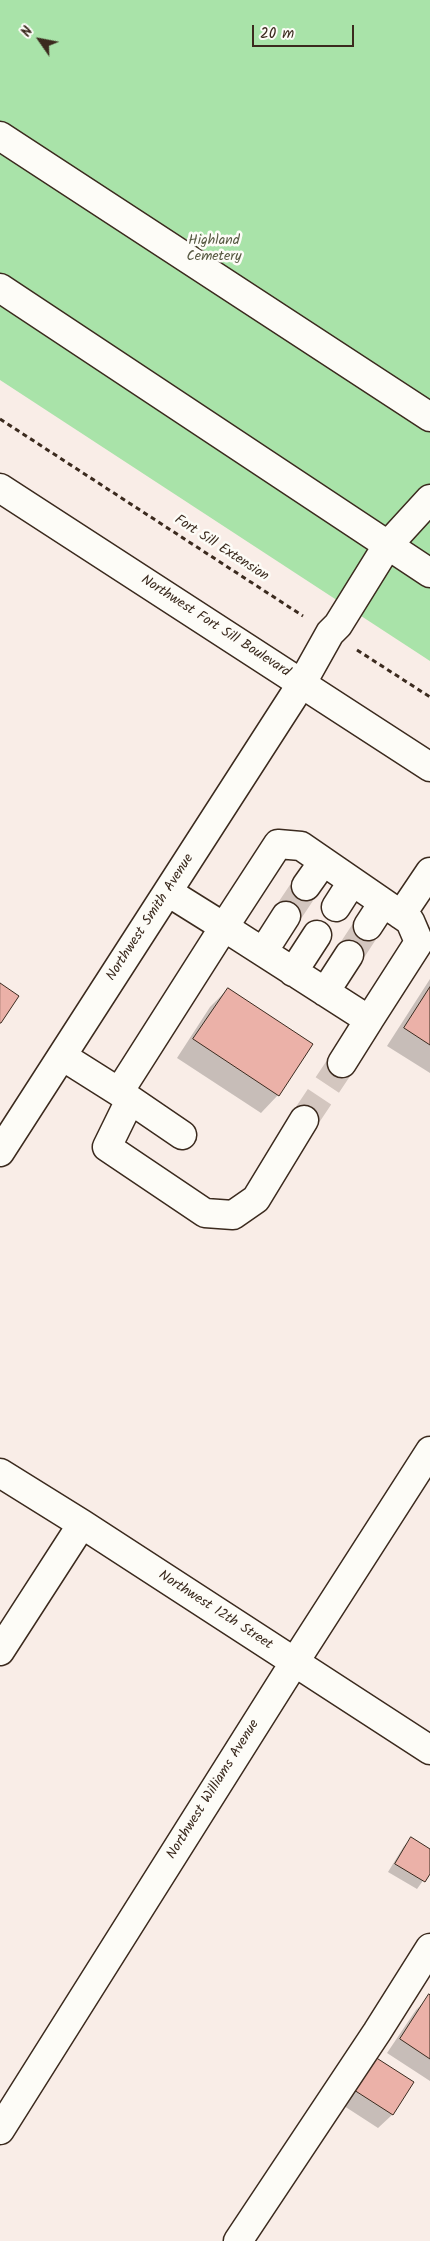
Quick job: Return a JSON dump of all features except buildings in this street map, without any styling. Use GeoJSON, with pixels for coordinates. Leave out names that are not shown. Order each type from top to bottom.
{"type":"FeatureCollection","features":[{"type":"Feature","properties":{"kind":"street"},"geometry":{"type":"LineString","coordinates":[[0,136],[430,417]]}},
{"type":"Feature","properties":{"kind":"street"},"geometry":{"type":"LineString","coordinates":[[0,288],[430,573]]}},
{"type":"Feature","properties":{"kind":"street","name":"Northwest Fort Sill Boulevard"},"geometry":{"type":"LineString","coordinates":[[0,488],[430,767]]}},
{"type":"Feature","properties":{"kind":"street","name":"Northwest Smith Avenue"},"geometry":{"type":"LineString","coordinates":[[0,1152],[302,683],[330,633],[338,625],[387,546],[430,499]]}},
{"type":"Feature","properties":{"kind":"street"},"geometry":{"type":"LineString","coordinates":[[304,1120],[256,1199],[233,1215],[205,1213],[107,1147],[124,1096],[224,927],[278,844],[301,846],[410,921],[419,942],[342,1063]]}},
{"type":"Feature","properties":{"kind":"street"},"geometry":{"type":"LineString","coordinates":[[306,886],[323,862]]}},
{"type":"Feature","properties":{"kind":"street"},"geometry":{"type":"LineString","coordinates":[[368,926],[392,909],[430,872]]}},
{"type":"Feature","properties":{"kind":"street"},"geometry":{"type":"LineString","coordinates":[[336,907],[352,882]]}},
{"type":"Feature","properties":{"kind":"street"},"geometry":{"type":"LineString","coordinates":[[168,892],[369,1020]]}},
{"type":"Feature","properties":{"kind":"street"},"geometry":{"type":"LineString","coordinates":[[263,952],[286,916]]}},
{"type":"Feature","properties":{"kind":"street"},"geometry":{"type":"LineString","coordinates":[[293,972],[317,935]]}},
{"type":"Feature","properties":{"kind":"street"},"geometry":{"type":"LineString","coordinates":[[325,992],[349,955]]}},
{"type":"Feature","properties":{"kind":"street"},"geometry":{"type":"LineString","coordinates":[[62,1056],[182,1135]]}},
{"type":"Feature","properties":{"kind":"street","name":"Northwest Williams Avenue"},"geometry":{"type":"LineString","coordinates":[[0,2130],[430,1451]]}},
{"type":"Feature","properties":{"kind":"street","name":"Northwest 12th Street"},"geometry":{"type":"LineString","coordinates":[[0,1474],[82,1524],[430,1750]]}},
{"type":"Feature","properties":{"kind":"street"},"geometry":{"type":"LineString","coordinates":[[0,1651],[82,1524]]}},
{"type":"Feature","properties":{"kind":"street"},"geometry":{"type":"LineString","coordinates":[[238,2241],[377,2032],[430,1948]]}},
{"type":"Feature","properties":{"kind":"path","name":"Fort Sill Extension"},"geometry":{"type":"LineString","coordinates":[[0,419],[430,698]]}},
{"type":"Feature","properties":{"kind":"green space","name":"Highland Cemetery"},"geometry":{"type":"Polygon","coordinates":[[[0,0],[430,0],[430,661],[0,380],[0,0]]]}},
{"type":"Feature","properties":{"kind":"tunnel"},"geometry":{"type":"LineString","coordinates":[[286,916],[306,886]]}},
{"type":"Feature","properties":{"kind":"tunnel"},"geometry":{"type":"LineString","coordinates":[[349,955],[368,926]]}},
{"type":"Feature","properties":{"kind":"tunnel"},"geometry":{"type":"LineString","coordinates":[[304,1120],[342,1063]]}}]}
